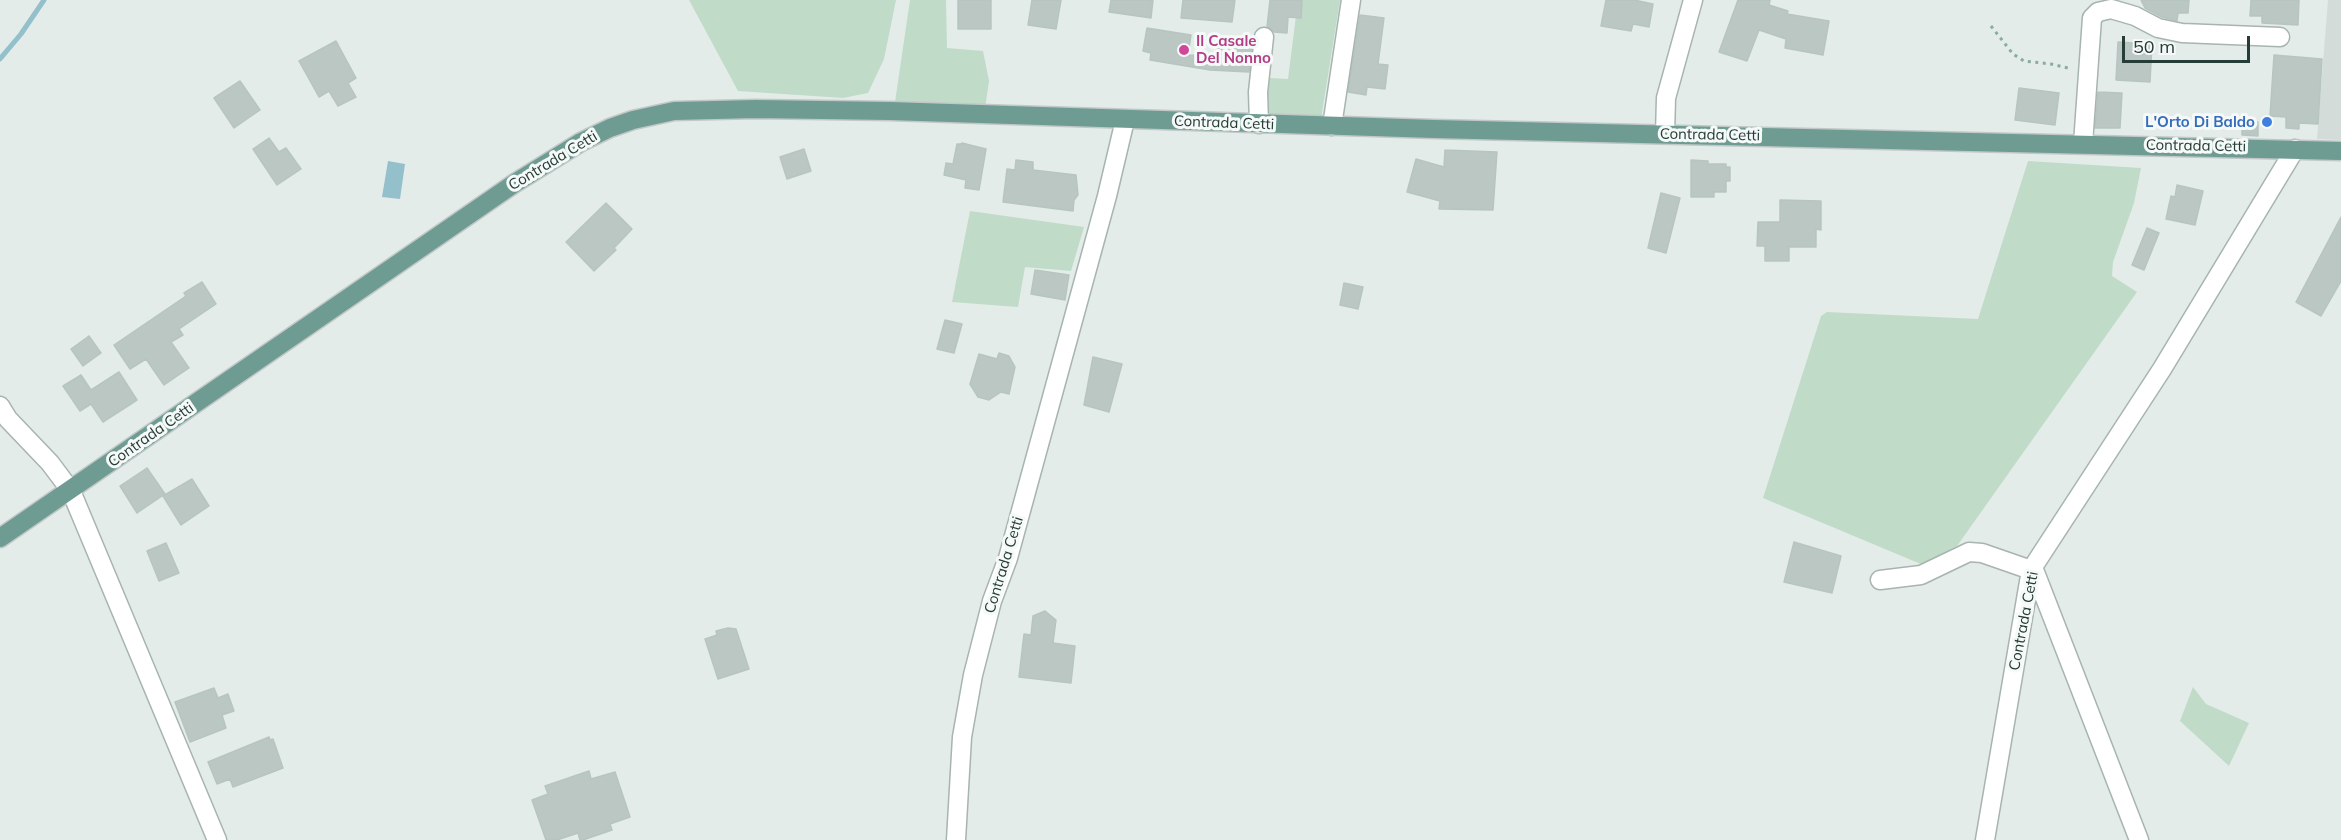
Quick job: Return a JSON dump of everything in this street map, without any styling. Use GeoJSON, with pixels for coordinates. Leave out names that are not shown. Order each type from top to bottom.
{"type":"FeatureCollection","features":[{"type":"Feature","properties":{"kind":"main road","name":"Contrada Cetti"},"geometry":{"type":"LineString","coordinates":[[0,538],[499,193],[581,142],[633,120],[674,111],[756,109],[890,111],[1259,124],[2341,151]]}},
{"type":"Feature","properties":{"kind":"street"},"geometry":{"type":"LineString","coordinates":[[1332,126],[1351,0]]}},
{"type":"Feature","properties":{"kind":"street"},"geometry":{"type":"LineString","coordinates":[[1665,134],[1666,98],[1693,0]]}},
{"type":"Feature","properties":{"kind":"street"},"geometry":{"type":"LineString","coordinates":[[2083,144],[2092,18],[2098,12],[2111,9],[2135,16],[2158,28],[2182,33],[2280,37]]}},
{"type":"Feature","properties":{"kind":"street"},"geometry":{"type":"LineString","coordinates":[[1259,124],[1258,92],[1264,37]]}},
{"type":"Feature","properties":{"kind":"street","name":"Contrada Cetti"},"geometry":{"type":"LineString","coordinates":[[956,840],[962,737],[973,675],[992,601],[1008,558],[1107,196],[1125,120]]}},
{"type":"Feature","properties":{"kind":"street","name":"Contrada Cetti"},"geometry":{"type":"LineString","coordinates":[[1985,840],[2032,568],[2162,369],[2295,149]]}},
{"type":"Feature","properties":{"kind":"street"},"geometry":{"type":"LineString","coordinates":[[0,406],[8,419],[50,463],[71,491],[216,840]]}},
{"type":"Feature","properties":{"kind":"street"},"geometry":{"type":"LineString","coordinates":[[1880,580],[1921,575],[1969,552],[1982,553],[2032,568],[2139,840]]}},
{"type":"Feature","properties":{"kind":"path"},"geometry":{"type":"LineString","coordinates":[[1991,26],[2013,54],[2024,62],[2070,68],[2083,80],[2087,90]]}},
{"type":"Feature","properties":{"kind":"shaded area"},"geometry":{"type":"Polygon","coordinates":[[[2328,0],[2341,0],[2341,140],[2317,139],[2328,0]]]}},
{"type":"Feature","properties":{"kind":"green space"},"geometry":{"type":"Polygon","coordinates":[[[689,0],[896,0],[884,59],[868,93],[843,98],[738,91],[689,0]]]}},
{"type":"Feature","properties":{"kind":"green space"},"geometry":{"type":"Polygon","coordinates":[[[910,0],[946,0],[947,48],[983,51],[989,81],[985,108],[895,102],[910,0]]]}},
{"type":"Feature","properties":{"kind":"green space"},"geometry":{"type":"Polygon","coordinates":[[[1298,0],[1340,0],[1321,119],[1264,117],[1270,78],[1288,79],[1298,0]]]}},
{"type":"Feature","properties":{"kind":"green space"},"geometry":{"type":"Polygon","coordinates":[[[2028,161],[2141,168],[2134,203],[2113,262],[2112,276],[2137,292],[1957,546],[1947,551],[1928,567],[1763,498],[1821,316],[1827,312],[1978,319],[2028,161]]]}},
{"type":"Feature","properties":{"kind":"green space"},"geometry":{"type":"Polygon","coordinates":[[[970,211],[1084,227],[1071,271],[1025,267],[1018,307],[952,302],[970,211]]]}},
{"type":"Feature","properties":{"kind":"green space"},"geometry":{"type":"Polygon","coordinates":[[[2193,687],[2206,704],[2249,723],[2229,766],[2180,721],[2193,687]]]}},
{"type":"Feature","properties":{"kind":"water"},"geometry":{"type":"Polygon","coordinates":[[[388,161],[405,164],[400,199],[382,197],[388,161]]]}},
{"type":"Feature","properties":{"kind":"building"},"geometry":{"type":"Polygon","coordinates":[[[958,0],[991,0],[991,29],[958,29],[958,0]]]}},
{"type":"Feature","properties":{"kind":"building"},"geometry":{"type":"Polygon","coordinates":[[[1032,0],[1061,0],[1056,29],[1028,25],[1032,0]]]}},
{"type":"Feature","properties":{"kind":"building"},"geometry":{"type":"Polygon","coordinates":[[[1111,0],[1153,0],[1151,18],[1109,12],[1111,0]]]}},
{"type":"Feature","properties":{"kind":"building"},"geometry":{"type":"Polygon","coordinates":[[[1183,0],[1235,0],[1232,22],[1181,18],[1183,0]]]}},
{"type":"Feature","properties":{"kind":"building"},"geometry":{"type":"Polygon","coordinates":[[[1270,0],[1302,0],[1301,18],[1288,17],[1287,33],[1274,32],[1267,27],[1270,0]]]}},
{"type":"Feature","properties":{"kind":"building"},"geometry":{"type":"Polygon","coordinates":[[[1606,0],[1634,0],[1653,4],[1649,27],[1633,24],[1631,31],[1601,26],[1606,0]]]}},
{"type":"Feature","properties":{"kind":"building"},"geometry":{"type":"Polygon","coordinates":[[[1738,0],[1770,0],[1769,5],[1788,11],[1787,14],[1829,21],[1823,55],[1785,48],[1786,39],[1759,30],[1747,61],[1719,52],[1738,0]]]}},
{"type":"Feature","properties":{"kind":"building"},"geometry":{"type":"Polygon","coordinates":[[[2141,0],[2189,0],[2188,13],[2178,13],[2177,21],[2162,17],[2145,8],[2141,0]]]}},
{"type":"Feature","properties":{"kind":"building"},"geometry":{"type":"Polygon","coordinates":[[[2251,0],[2299,0],[2298,25],[2262,23],[2262,16],[2250,16],[2251,0]]]}},
{"type":"Feature","properties":{"kind":"building"},"geometry":{"type":"Polygon","coordinates":[[[1360,15],[1384,18],[1378,64],[1388,65],[1385,89],[1367,87],[1366,95],[1348,92],[1360,15]]]}},
{"type":"Feature","properties":{"kind":"building"},"geometry":{"type":"Polygon","coordinates":[[[1147,28],[1191,35],[1188,55],[1215,56],[1216,46],[1221,47],[1221,43],[1252,45],[1249,72],[1210,70],[1150,60],[1151,53],[1143,51],[1147,28]]]}},
{"type":"Feature","properties":{"kind":"building"},"geometry":{"type":"Polygon","coordinates":[[[336,41],[356,78],[348,83],[356,97],[338,106],[329,91],[319,97],[299,61],[336,41]]]}},
{"type":"Feature","properties":{"kind":"building"},"geometry":{"type":"Polygon","coordinates":[[[2118,42],[2152,44],[2150,82],[2116,80],[2118,42]]]}},
{"type":"Feature","properties":{"kind":"building"},"geometry":{"type":"Polygon","coordinates":[[[2274,55],[2322,59],[2318,124],[2299,123],[2299,129],[2286,128],[2286,117],[2270,116],[2274,55]]]}},
{"type":"Feature","properties":{"kind":"building"},"geometry":{"type":"Polygon","coordinates":[[[240,81],[260,110],[234,128],[214,98],[240,81]]]}},
{"type":"Feature","properties":{"kind":"building"},"geometry":{"type":"Polygon","coordinates":[[[2019,88],[2059,93],[2055,125],[2015,120],[2019,88]]]}},
{"type":"Feature","properties":{"kind":"building"},"geometry":{"type":"Polygon","coordinates":[[[2098,92],[2122,93],[2120,128],[2095,128],[2098,92]]]}},
{"type":"Feature","properties":{"kind":"building"},"geometry":{"type":"Polygon","coordinates":[[[2242,116],[2258,122],[2258,136],[2242,135],[2242,116]]]}},
{"type":"Feature","properties":{"kind":"building"},"geometry":{"type":"Polygon","coordinates":[[[269,138],[279,152],[286,148],[301,169],[277,185],[253,149],[269,138]]]}},
{"type":"Feature","properties":{"kind":"building"},"geometry":{"type":"Polygon","coordinates":[[[962,143],[986,149],[979,190],[965,188],[966,180],[944,175],[946,163],[953,164],[957,144],[962,143]]]}},
{"type":"Feature","properties":{"kind":"building"},"geometry":{"type":"Polygon","coordinates":[[[804,149],[811,171],[787,179],[780,157],[804,149]]]}},
{"type":"Feature","properties":{"kind":"building"},"geometry":{"type":"Polygon","coordinates":[[[1445,150],[1497,152],[1493,210],[1439,209],[1440,201],[1407,192],[1416,159],[1444,167],[1445,150]]]}},
{"type":"Feature","properties":{"kind":"building"},"geometry":{"type":"Polygon","coordinates":[[[1016,160],[1033,162],[1033,170],[1076,175],[1078,195],[1074,200],[1073,211],[1003,202],[1007,169],[1015,170],[1016,160]]]}},
{"type":"Feature","properties":{"kind":"building"},"geometry":{"type":"Polygon","coordinates":[[[1691,160],[1708,161],[1708,164],[1726,164],[1726,167],[1730,167],[1730,181],[1726,181],[1726,192],[1714,192],[1714,197],[1691,197],[1691,160]]]}},
{"type":"Feature","properties":{"kind":"building"},"geometry":{"type":"Polygon","coordinates":[[[2177,185],[2203,191],[2195,225],[2166,219],[2171,196],[2175,197],[2177,185]]]}},
{"type":"Feature","properties":{"kind":"building"},"geometry":{"type":"Polygon","coordinates":[[[1661,193],[1680,198],[1666,253],[1648,248],[1661,193]]]}},
{"type":"Feature","properties":{"kind":"building"},"geometry":{"type":"Polygon","coordinates":[[[1780,200],[1821,201],[1821,230],[1816,229],[1816,247],[1789,247],[1789,261],[1765,261],[1765,246],[1757,246],[1758,222],[1780,222],[1780,200]]]}},
{"type":"Feature","properties":{"kind":"building"},"geometry":{"type":"Polygon","coordinates":[[[606,203],[632,229],[614,248],[616,250],[594,271],[566,242],[606,203]]]}},
{"type":"Feature","properties":{"kind":"building"},"geometry":{"type":"Polygon","coordinates":[[[2341,217],[2341,281],[2321,316],[2296,302],[2341,217]]]}},
{"type":"Feature","properties":{"kind":"building"},"geometry":{"type":"Polygon","coordinates":[[[2147,228],[2159,233],[2144,270],[2132,265],[2147,228]]]}},
{"type":"Feature","properties":{"kind":"building"},"geometry":{"type":"Polygon","coordinates":[[[1035,270],[1069,275],[1065,300],[1031,294],[1035,270]]]}},
{"type":"Feature","properties":{"kind":"building"},"geometry":{"type":"Polygon","coordinates":[[[202,282],[216,304],[179,329],[183,335],[171,342],[189,368],[164,385],[146,359],[130,369],[114,345],[186,296],[184,293],[202,282]]]}},
{"type":"Feature","properties":{"kind":"building"},"geometry":{"type":"Polygon","coordinates":[[[1344,283],[1363,287],[1358,309],[1340,305],[1344,283]]]}},
{"type":"Feature","properties":{"kind":"building"},"geometry":{"type":"Polygon","coordinates":[[[945,320],[962,324],[954,353],[937,349],[945,320]]]}},
{"type":"Feature","properties":{"kind":"building"},"geometry":{"type":"Polygon","coordinates":[[[89,336],[101,353],[83,366],[71,349],[89,336]]]}},
{"type":"Feature","properties":{"kind":"building"},"geometry":{"type":"Polygon","coordinates":[[[999,353],[1009,356],[1015,367],[1009,394],[1001,392],[989,400],[978,397],[970,384],[979,354],[997,359],[999,353]]]}},
{"type":"Feature","properties":{"kind":"building"},"geometry":{"type":"Polygon","coordinates":[[[1093,357],[1122,364],[1109,412],[1084,405],[1093,357]]]}},
{"type":"Feature","properties":{"kind":"building"},"geometry":{"type":"Polygon","coordinates":[[[119,372],[137,400],[103,422],[91,404],[80,411],[63,386],[81,375],[91,390],[119,372]]]}},
{"type":"Feature","properties":{"kind":"building"},"geometry":{"type":"Polygon","coordinates":[[[147,468],[165,494],[137,513],[120,486],[147,468]]]}},
{"type":"Feature","properties":{"kind":"building"},"geometry":{"type":"Polygon","coordinates":[[[192,479],[209,506],[181,525],[163,496],[192,479]]]}},
{"type":"Feature","properties":{"kind":"building"},"geometry":{"type":"Polygon","coordinates":[[[1794,542],[1841,556],[1832,593],[1784,582],[1794,542]]]}},
{"type":"Feature","properties":{"kind":"building"},"geometry":{"type":"Polygon","coordinates":[[[166,543],[179,573],[159,581],[147,551],[166,543]]]}},
{"type":"Feature","properties":{"kind":"building"},"geometry":{"type":"Polygon","coordinates":[[[1045,611],[1056,620],[1053,643],[1075,646],[1071,683],[1019,677],[1024,634],[1031,635],[1033,616],[1045,611]]]}},
{"type":"Feature","properties":{"kind":"building"},"geometry":{"type":"Polygon","coordinates":[[[736,629],[749,669],[718,679],[705,639],[717,635],[716,631],[736,629]]]}},
{"type":"Feature","properties":{"kind":"building"},"geometry":{"type":"Polygon","coordinates":[[[214,688],[218,698],[228,694],[234,711],[222,715],[226,728],[190,742],[175,702],[214,688]]]}},
{"type":"Feature","properties":{"kind":"building"},"geometry":{"type":"Polygon","coordinates":[[[269,737],[270,740],[273,739],[283,768],[233,787],[230,779],[217,784],[208,762],[269,737]]]}},
{"type":"Feature","properties":{"kind":"building"},"geometry":{"type":"Polygon","coordinates":[[[589,771],[591,779],[615,772],[630,817],[610,824],[612,830],[583,840],[580,840],[578,833],[557,840],[546,840],[532,800],[548,794],[545,786],[589,771]]]}},
{"type":"Feature","properties":{"kind":"waterway"},"geometry":{"type":"LineString","coordinates":[[0,59],[21,34],[44,0]]}},
{"type":"Feature","properties":{"kind":"place","name":"Il Casale Del Nonno"},"geometry":{"type":"Point","coordinates":[1184,50]}},
{"type":"Feature","properties":{"kind":"place","name":"L'Orto Di Baldo"},"geometry":{"type":"Point","coordinates":[2267,122]}}]}
